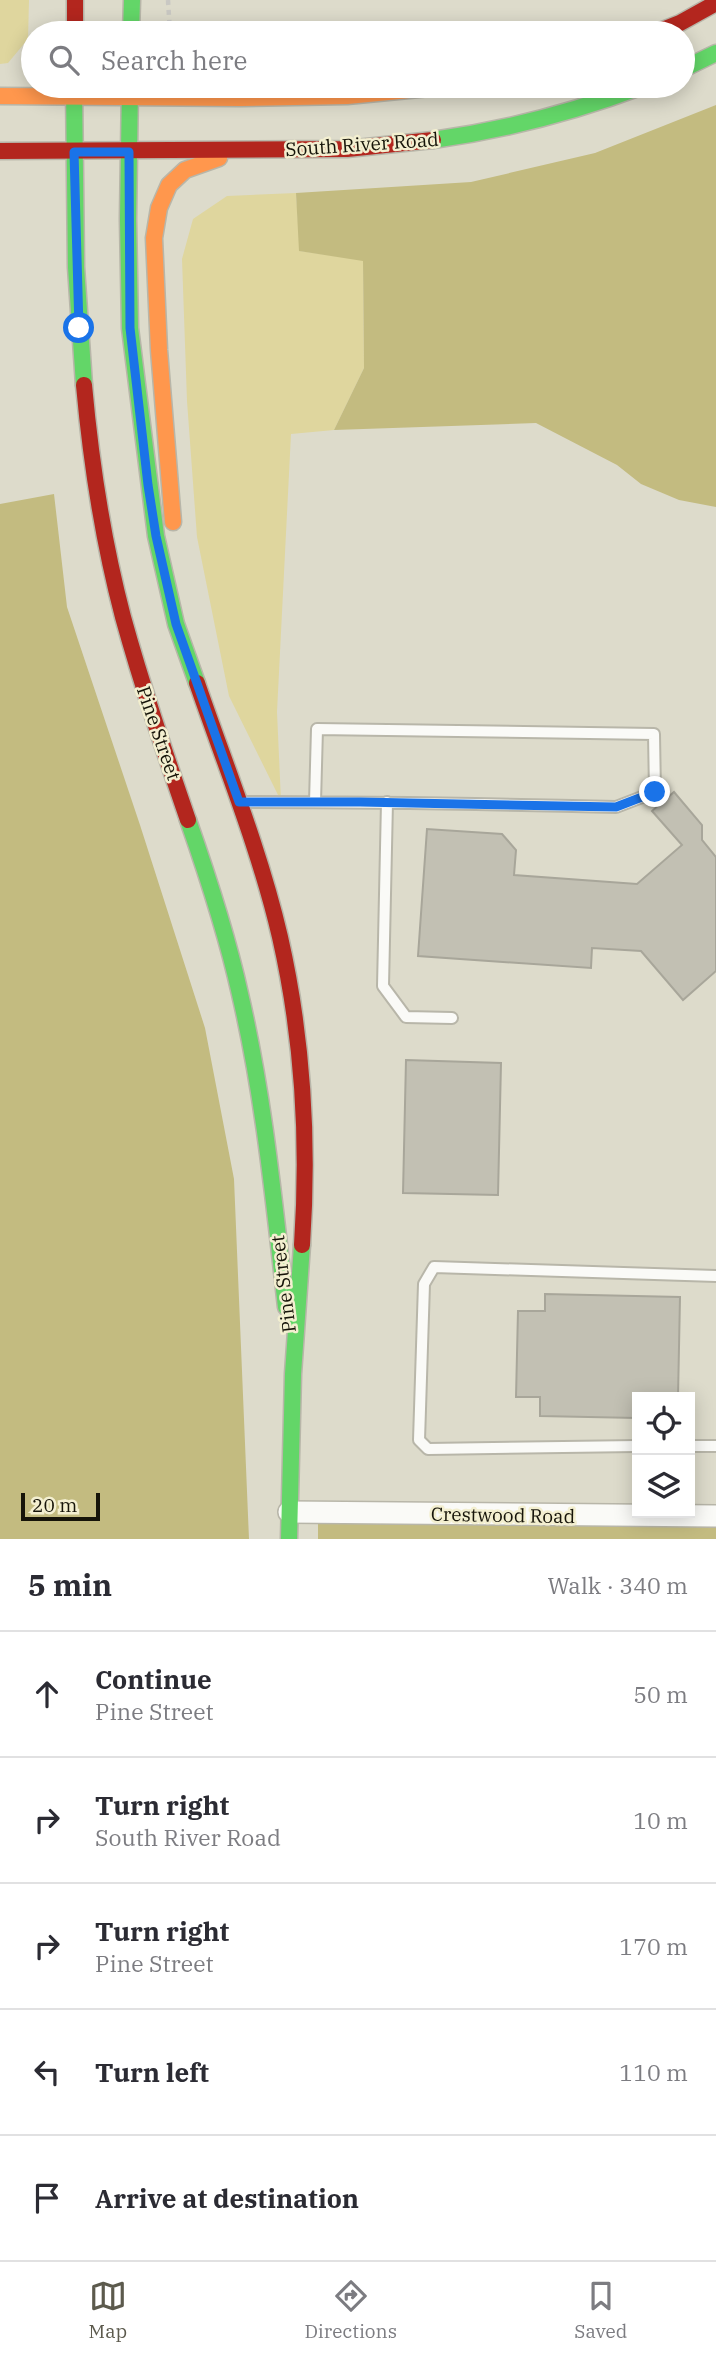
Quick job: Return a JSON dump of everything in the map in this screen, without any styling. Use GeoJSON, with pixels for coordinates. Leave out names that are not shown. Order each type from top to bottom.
{"type":"FeatureCollection","features":[{"type":"Feature","properties":{"kind":"main road"},"geometry":{"type":"LineString","coordinates":[[75,0],[75,21]]}},
{"type":"Feature","properties":{"kind":"main road"},"geometry":{"type":"LineString","coordinates":[[131,21],[132,0]]}},
{"type":"Feature","properties":{"kind":"main road"},"geometry":{"type":"LineString","coordinates":[[683,21],[716,2]]}},
{"type":"Feature","properties":{"kind":"main road"},"geometry":{"type":"LineString","coordinates":[[695,63],[716,53]]}},
{"type":"Feature","properties":{"kind":"main road"},"geometry":{"type":"LineString","coordinates":[[0,96],[21,95]]}},
{"type":"Feature","properties":{"kind":"main road","name":"Pine Street"},"geometry":{"type":"LineString","coordinates":[[74,98],[79,328],[83,391],[97,494],[110,565],[138,673],[173,771],[229,950],[252,1054],[269,1166],[293,1374]]}},
{"type":"Feature","properties":{"kind":"main road","name":"Pine Street"},"geometry":{"type":"LineString","coordinates":[[130,98],[130,328],[146,471],[176,624],[262,871],[280,938],[299,1046],[306,1182],[293,1374],[289,1539]]}},
{"type":"Feature","properties":{"kind":"main road","name":"South River Road"},"geometry":{"type":"LineString","coordinates":[[0,151],[129,152],[401,146],[529,123],[611,98]]}},
{"type":"Feature","properties":{"kind":"main road"},"geometry":{"type":"LineString","coordinates":[[176,540],[169,486],[155,292],[154,238],[159,208],[169,185],[185,170],[204,161],[251,150]]}},
{"type":"Feature","properties":{"kind":"main road"},"geometry":{"type":"LineString","coordinates":[[179,567],[193,675]]}},
{"type":"Feature","properties":{"kind":"street","name":"Crestwood Road"},"geometry":{"type":"LineString","coordinates":[[289,1512],[716,1516]]}},
{"type":"Feature","properties":{"kind":"lane"},"geometry":{"type":"LineString","coordinates":[[239,802],[616,807],[655,792],[654,734],[317,729],[315,802]]}},
{"type":"Feature","properties":{"kind":"lane"},"geometry":{"type":"LineString","coordinates":[[387,802],[383,986],[407,1017],[452,1018]]}},
{"type":"Feature","properties":{"kind":"lane"},"geometry":{"type":"LineString","coordinates":[[632,1446],[428,1449],[419,1440],[424,1284],[434,1267],[716,1276]]}},
{"type":"Feature","properties":{"kind":"lane"},"geometry":{"type":"LineString","coordinates":[[695,1446],[716,1446]]}},
{"type":"Feature","properties":{"kind":"path"},"geometry":{"type":"LineString","coordinates":[[167,0],[169,21]]}},
{"type":"Feature","properties":{"kind":"shaded area"},"geometry":{"type":"Polygon","coordinates":[[[0,0],[29,0],[28,21],[21,21],[21,47],[8,63],[0,64],[0,0]]]}},
{"type":"Feature","properties":{"kind":"shaded area"},"geometry":{"type":"Polygon","coordinates":[[[716,105],[716,507],[679,500],[641,484],[617,465],[536,423],[334,430],[364,368],[363,261],[299,251],[296,193],[471,182],[595,153],[716,105]]]}},
{"type":"Feature","properties":{"kind":"shaded area"},"geometry":{"type":"Polygon","coordinates":[[[296,193],[300,251],[363,260],[364,368],[334,430],[291,434],[277,712],[281,801],[229,696],[197,537],[187,401],[182,259],[193,219],[227,196],[296,193]]]}},
{"type":"Feature","properties":{"kind":"shaded area"},"geometry":{"type":"Polygon","coordinates":[[[54,494],[67,607],[205,1028],[234,1179],[249,1539],[0,1539],[0,504],[54,494]]]}},
{"type":"Feature","properties":{"kind":"shaded area"},"geometry":{"type":"Polygon","coordinates":[[[318,1510],[716,1521],[716,1539],[318,1539],[318,1510]]]}},
{"type":"Feature","properties":{"kind":"building"},"geometry":{"type":"Polygon","coordinates":[[[674,792],[702,825],[702,840],[716,857],[716,971],[683,1000],[641,951],[592,948],[591,968],[418,956],[427,829],[502,834],[516,850],[514,875],[637,884],[682,845],[652,811],[674,792]]]}},
{"type":"Feature","properties":{"kind":"building"},"geometry":{"type":"Polygon","coordinates":[[[406,1060],[501,1063],[498,1195],[403,1193],[406,1060]]]}},
{"type":"Feature","properties":{"kind":"building"},"geometry":{"type":"Polygon","coordinates":[[[545,1294],[680,1297],[678,1392],[632,1392],[632,1418],[540,1416],[540,1397],[516,1397],[518,1311],[545,1311],[545,1294]]]}},
{"type":"Feature","properties":{"kind":"traffic: fast"},"geometry":{"type":"LineString","coordinates":[[131,21],[132,0]]}},
{"type":"Feature","properties":{"kind":"traffic: fast"},"geometry":{"type":"LineString","coordinates":[[695,63],[716,53]]}},
{"type":"Feature","properties":{"kind":"traffic: fast"},"geometry":{"type":"LineString","coordinates":[[74,98],[76,267],[84,385]]}},
{"type":"Feature","properties":{"kind":"traffic: fast"},"geometry":{"type":"LineString","coordinates":[[130,98],[130,328],[156,536],[176,624],[197,683]]}},
{"type":"Feature","properties":{"kind":"traffic: fast"},"geometry":{"type":"LineString","coordinates":[[433,140],[539,119],[608,98]]}},
{"type":"Feature","properties":{"kind":"traffic: fast"},"geometry":{"type":"LineString","coordinates":[[188,820],[235,972],[256,1072],[286,1307]]}},
{"type":"Feature","properties":{"kind":"traffic: fast"},"geometry":{"type":"LineString","coordinates":[[289,1539],[293,1374],[302,1245]]}},
{"type":"Feature","properties":{"kind":"traffic: slow"},"geometry":{"type":"LineString","coordinates":[[0,96],[21,96]]}},
{"type":"Feature","properties":{"kind":"traffic: slow"},"geometry":{"type":"LineString","coordinates":[[173,522],[159,350],[154,238],[159,208],[169,185],[185,170],[219,158]]}},
{"type":"Feature","properties":{"kind":"traffic: jam"},"geometry":{"type":"LineString","coordinates":[[75,0],[75,21]]}},
{"type":"Feature","properties":{"kind":"traffic: jam"},"geometry":{"type":"LineString","coordinates":[[684,21],[716,3]]}},
{"type":"Feature","properties":{"kind":"traffic: jam"},"geometry":{"type":"LineString","coordinates":[[0,151],[347,149],[433,140]]}},
{"type":"Feature","properties":{"kind":"traffic: jam"},"geometry":{"type":"LineString","coordinates":[[84,385],[90,443],[109,560],[130,643],[188,820]]}},
{"type":"Feature","properties":{"kind":"traffic: jam"},"geometry":{"type":"LineString","coordinates":[[197,683],[263,873],[288,975],[299,1051],[304,1128],[302,1245]]}},
{"type":"Feature","properties":{"kind":"route"},"geometry":{"type":"LineString","coordinates":[[79,328],[74,152],[129,152],[130,328],[156,536],[176,624],[239,802],[616,807],[655,792]]}}]}
